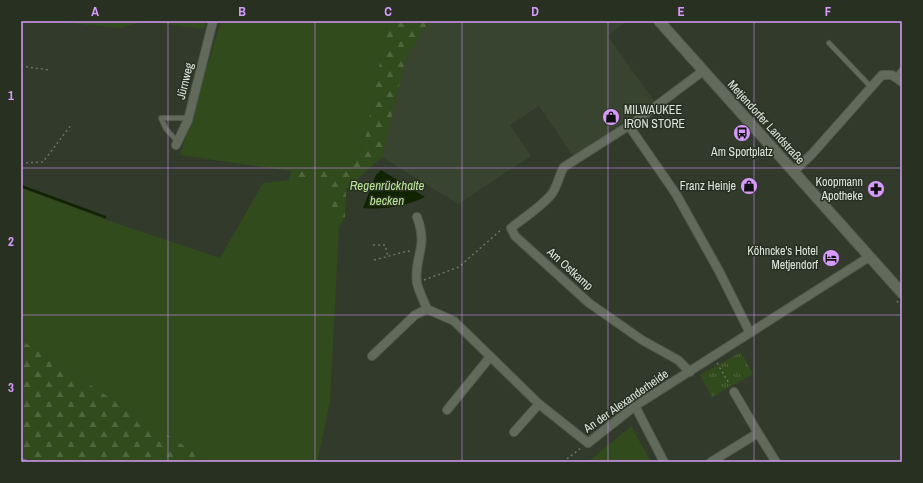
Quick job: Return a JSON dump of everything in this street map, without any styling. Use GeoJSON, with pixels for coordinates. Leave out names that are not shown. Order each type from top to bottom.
{"type":"FeatureCollection","features":[{"type":"Feature","properties":{"kind":"main road","name":"Metjendorfer Landstraße"},"geometry":{"type":"LineString","coordinates":[[661,22],[703,72],[902,293]]}},
{"type":"Feature","properties":{"kind":"street","name":"Jürnweg"},"geometry":{"type":"LineString","coordinates":[[177,144],[188,120],[213,21]]}},
{"type":"Feature","properties":{"kind":"street"},"geometry":{"type":"LineString","coordinates":[[511,228],[551,195],[556,188],[559,175],[564,167],[630,126],[703,72]]}},
{"type":"Feature","properties":{"kind":"street"},"geometry":{"type":"LineString","coordinates":[[793,172],[829,136],[882,75],[887,74],[899,80]]}},
{"type":"Feature","properties":{"kind":"street"},"geometry":{"type":"LineString","coordinates":[[630,126],[676,194],[719,271],[750,333]]}},
{"type":"Feature","properties":{"kind":"street"},"geometry":{"type":"LineString","coordinates":[[372,356],[415,315],[427,309],[417,283],[423,240],[422,229],[417,217]]}},
{"type":"Feature","properties":{"kind":"street","name":"Am Ostkamp"},"geometry":{"type":"LineString","coordinates":[[511,228],[515,236],[589,303],[642,340],[678,360],[690,372]]}},
{"type":"Feature","properties":{"kind":"street"},"geometry":{"type":"LineString","coordinates":[[690,372],[869,257]]}},
{"type":"Feature","properties":{"kind":"street","name":"An der Alexanderheide"},"geometry":{"type":"LineString","coordinates":[[427,309],[454,322],[539,404],[588,443],[635,406],[690,372]]}},
{"type":"Feature","properties":{"kind":"street"},"geometry":{"type":"LineString","coordinates":[[447,410],[490,357]]}},
{"type":"Feature","properties":{"kind":"street"},"geometry":{"type":"LineString","coordinates":[[734,392],[776,462]]}},
{"type":"Feature","properties":{"kind":"street"},"geometry":{"type":"LineString","coordinates":[[514,432],[539,404]]}},
{"type":"Feature","properties":{"kind":"street"},"geometry":{"type":"LineString","coordinates":[[635,406],[664,462]]}},
{"type":"Feature","properties":{"kind":"street"},"geometry":{"type":"LineString","coordinates":[[712,462],[758,434]]}},
{"type":"Feature","properties":{"kind":"lane"},"geometry":{"type":"LineString","coordinates":[[829,43],[871,87]]}},
{"type":"Feature","properties":{"kind":"lane"},"geometry":{"type":"LineString","coordinates":[[899,80],[902,69]]}},
{"type":"Feature","properties":{"kind":"lane"},"geometry":{"type":"LineString","coordinates":[[177,144],[166,129],[161,118],[185,118],[188,120]]}},
{"type":"Feature","properties":{"kind":"lane"},"geometry":{"type":"LineString","coordinates":[[21,460],[25,462]]}},
{"type":"Feature","properties":{"kind":"path"},"geometry":{"type":"LineString","coordinates":[[21,66],[49,70]]}},
{"type":"Feature","properties":{"kind":"path"},"geometry":{"type":"LineString","coordinates":[[21,163],[44,162],[71,125]]}},
{"type":"Feature","properties":{"kind":"path"},"geometry":{"type":"LineString","coordinates":[[417,283],[459,267],[503,228],[511,228]]}},
{"type":"Feature","properties":{"kind":"path"},"geometry":{"type":"LineString","coordinates":[[373,245],[385,245],[388,256]]}},
{"type":"Feature","properties":{"kind":"path"},"geometry":{"type":"LineString","coordinates":[[374,260],[408,251],[420,255]]}},
{"type":"Feature","properties":{"kind":"path"},"geometry":{"type":"LineString","coordinates":[[714,357],[734,392]]}},
{"type":"Feature","properties":{"kind":"path"},"geometry":{"type":"LineString","coordinates":[[563,462],[588,443]]}},
{"type":"Feature","properties":{"kind":"shaded area"},"geometry":{"type":"Polygon","coordinates":[[[431,21],[626,21],[608,36],[654,101],[573,156],[539,106],[510,125],[531,156],[458,204],[382,157],[405,61],[423,30],[431,21]]]}},
{"type":"Feature","properties":{"kind":"green space"},"geometry":{"type":"Polygon","coordinates":[[[51,21],[145,21],[120,28],[51,21]]]}},
{"type":"Feature","properties":{"kind":"green space"},"geometry":{"type":"Polygon","coordinates":[[[145,21],[206,21],[204,29],[145,21]]]}},
{"type":"Feature","properties":{"kind":"green space"},"geometry":{"type":"Polygon","coordinates":[[[221,21],[388,21],[364,145],[350,162],[337,170],[291,171],[180,155],[221,21]]]}},
{"type":"Feature","properties":{"kind":"green space"},"geometry":{"type":"Polygon","coordinates":[[[388,21],[431,21],[423,30],[405,61],[382,157],[346,189],[345,217],[339,227],[324,182],[289,180],[291,171],[337,170],[350,162],[364,145],[388,21]]]}},
{"type":"Feature","properties":{"kind":"green space"},"geometry":{"type":"Polygon","coordinates":[[[289,180],[324,182],[339,227],[330,401],[317,462],[209,462],[21,340],[21,188],[104,219],[220,258],[263,183],[289,180]]]}},
{"type":"Feature","properties":{"kind":"green space"},"geometry":{"type":"Polygon","coordinates":[[[21,340],[209,462],[36,462],[21,456],[21,340]]]}},
{"type":"Feature","properties":{"kind":"green space"},"geometry":{"type":"Polygon","coordinates":[[[741,352],[753,374],[712,397],[700,375],[741,352]]]}},
{"type":"Feature","properties":{"kind":"green space"},"geometry":{"type":"Polygon","coordinates":[[[631,426],[651,462],[588,462],[631,426]]]}},
{"type":"Feature","properties":{"kind":"water","name":"Regenrückhalte becken"},"geometry":{"type":"Polygon","coordinates":[[[381,170],[425,197],[395,207],[363,208],[376,175],[381,170]]]}},
{"type":"Feature","properties":{"kind":"waterway"},"geometry":{"type":"LineString","coordinates":[[21,186],[105,217]]}},
{"type":"Feature","properties":{"kind":"place","name":"MILWAUKEE IRON STORE"},"geometry":{"type":"Point","coordinates":[611,117]}},
{"type":"Feature","properties":{"kind":"place","name":"Am Sportplatz"},"geometry":{"type":"Point","coordinates":[742,133]}},
{"type":"Feature","properties":{"kind":"place","name":"Franz Heinje"},"geometry":{"type":"Point","coordinates":[749,186]}},
{"type":"Feature","properties":{"kind":"place","name":"Koopmann Apotheke"},"geometry":{"type":"Point","coordinates":[876,189]}},
{"type":"Feature","properties":{"kind":"place","name":"Köhncke's Hotel Metjendorf"},"geometry":{"type":"Point","coordinates":[831,258]}}]}
